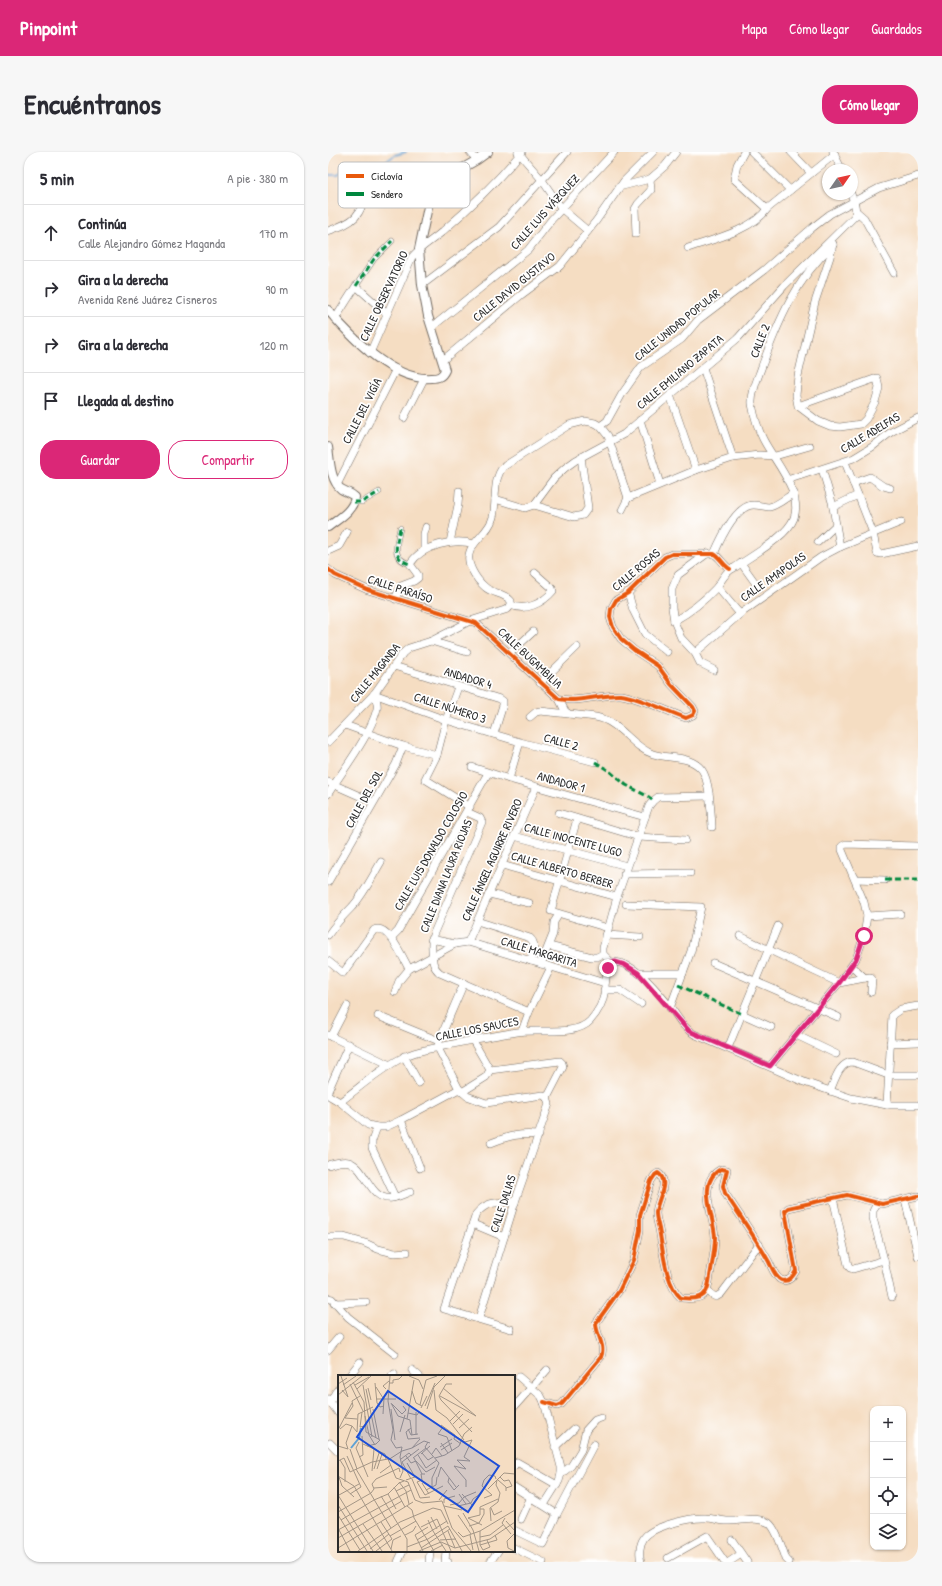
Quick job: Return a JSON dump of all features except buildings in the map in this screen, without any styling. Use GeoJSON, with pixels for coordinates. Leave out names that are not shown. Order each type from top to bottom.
{"type":"FeatureCollection","features":[{"type":"Feature","properties":{"kind":"street"},"geometry":{"type":"LineString","coordinates":[[470,152],[477,160]]}},
{"type":"Feature","properties":{"kind":"street"},"geometry":{"type":"LineString","coordinates":[[470,164],[488,152]]}},
{"type":"Feature","properties":{"kind":"street"},"geometry":{"type":"LineString","coordinates":[[422,285],[499,227],[567,152]]}},
{"type":"Feature","properties":{"kind":"street","name":"CALLE LUIS VÁZQUEZ"},"geometry":{"type":"LineString","coordinates":[[432,327],[528,250],[562,209],[614,152]]}},
{"type":"Feature","properties":{"kind":"street","name":"CALLE DAVID GUSTAVO"},"geometry":{"type":"LineString","coordinates":[[443,360],[521,295],[560,266],[588,231],[619,187],[653,152]]}},
{"type":"Feature","properties":{"kind":"street"},"geometry":{"type":"LineString","coordinates":[[619,187],[650,179],[665,166],[676,152]]}},
{"type":"Feature","properties":{"kind":"street"},"geometry":{"type":"LineString","coordinates":[[744,152],[737,165],[734,179],[766,209]]}},
{"type":"Feature","properties":{"kind":"street"},"geometry":{"type":"LineString","coordinates":[[752,152],[790,190]]}},
{"type":"Feature","properties":{"kind":"street"},"geometry":{"type":"LineString","coordinates":[[791,152],[811,173]]}},
{"type":"Feature","properties":{"kind":"street"},"geometry":{"type":"LineString","coordinates":[[470,207],[520,153],[542,180],[562,209],[588,231]]}},
{"type":"Feature","properties":{"kind":"street"},"geometry":{"type":"LineString","coordinates":[[688,248],[722,237],[758,219],[766,209],[834,153],[839,164]]}},
{"type":"Feature","properties":{"kind":"street","name":"CALLE UNIDAD POPULAR"},"geometry":{"type":"LineString","coordinates":[[858,196],[918,177]]}},
{"type":"Feature","properties":{"kind":"street"},"geometry":{"type":"LineString","coordinates":[[636,234],[635,209],[651,190],[650,179]]}},
{"type":"Feature","properties":{"kind":"street","name":"CALLE UNIDAD POPULAR"},"geometry":{"type":"LineString","coordinates":[[600,426],[607,421],[622,394],[641,367],[682,339],[698,320],[764,270],[812,228],[849,200]]}},
{"type":"Feature","properties":{"kind":"street"},"geometry":{"type":"LineString","coordinates":[[853,200],[856,211],[864,218],[894,273]]}},
{"type":"Feature","properties":{"kind":"street"},"geometry":{"type":"LineString","coordinates":[[328,231],[349,222],[362,208]]}},
{"type":"Feature","properties":{"kind":"street"},"geometry":{"type":"LineString","coordinates":[[328,310],[347,332],[370,353],[396,369],[424,379],[439,378],[443,374],[445,370],[443,360],[432,327],[422,285],[419,249],[428,208]]}},
{"type":"Feature","properties":{"kind":"street"},"geometry":{"type":"LineString","coordinates":[[419,249],[439,235],[469,208]]}},
{"type":"Feature","properties":{"kind":"street","name":"CALLE EMILIANO ZAPATA"},"geometry":{"type":"LineString","coordinates":[[534,506],[554,478],[565,468],[624,434],[738,338],[784,286],[855,216],[856,211]]}},
{"type":"Feature","properties":{"kind":"street"},"geometry":{"type":"LineString","coordinates":[[798,406],[877,378],[879,388],[875,402],[866,420],[861,424],[840,427],[830,426],[818,421],[798,406],[796,395],[798,376],[815,302],[830,257],[834,236]]}},
{"type":"Feature","properties":{"kind":"street"},"geometry":{"type":"LineString","coordinates":[[335,319],[374,259],[392,242]]}},
{"type":"Feature","properties":{"kind":"street","name":"CALLE 2"},"geometry":{"type":"LineString","coordinates":[[794,493],[775,456],[764,439],[757,423],[752,403],[754,389],[775,329],[794,292],[823,254],[833,245]]}},
{"type":"Feature","properties":{"kind":"street","name":"CALLE OBSERVATORIO"},"geometry":{"type":"LineString","coordinates":[[370,353],[412,257],[419,249]]}},
{"type":"Feature","properties":{"kind":"street"},"geometry":{"type":"LineString","coordinates":[[356,286],[387,314]]}},
{"type":"Feature","properties":{"kind":"street"},"geometry":{"type":"LineString","coordinates":[[703,368],[733,458]]}},
{"type":"Feature","properties":{"kind":"street","name":"CALLE DEL VIGÍA"},"geometry":{"type":"LineString","coordinates":[[337,485],[396,369]]}},
{"type":"Feature","properties":{"kind":"street"},"geometry":{"type":"LineString","coordinates":[[404,418],[424,379]]}},
{"type":"Feature","properties":{"kind":"street"},"geometry":{"type":"LineString","coordinates":[[670,395],[696,470]]}},
{"type":"Feature","properties":{"kind":"street","name":"CALLE ADELFAS"},"geometry":{"type":"LineString","coordinates":[[787,480],[845,462],[872,447],[891,432],[918,418]]}},
{"type":"Feature","properties":{"kind":"street"},"geometry":{"type":"LineString","coordinates":[[640,420],[660,484]]}},
{"type":"Feature","properties":{"kind":"street"},"geometry":{"type":"LineString","coordinates":[[511,606],[511,601],[506,595],[486,588],[476,576],[469,564],[468,558],[468,554],[474,544],[488,530],[491,523],[497,478],[503,467],[569,425],[585,421],[595,423],[600,426],[608,436],[628,498]]}},
{"type":"Feature","properties":{"kind":"street"},"geometry":{"type":"LineString","coordinates":[[622,510],[628,498],[696,470],[733,458],[758,455],[775,456],[810,446]]}},
{"type":"Feature","properties":{"kind":"street"},"geometry":{"type":"LineString","coordinates":[[328,447],[330,470],[337,485],[342,490],[352,494],[355,500],[362,502],[379,492]]}},
{"type":"Feature","properties":{"kind":"street"},"geometry":{"type":"LineString","coordinates":[[495,499],[525,508],[534,506],[574,517],[583,515],[588,508],[582,457]]}},
{"type":"Feature","properties":{"kind":"street"},"geometry":{"type":"LineString","coordinates":[[845,462],[873,533],[878,553],[881,554],[918,546]]}},
{"type":"Feature","properties":{"kind":"street"},"geometry":{"type":"LineString","coordinates":[[822,469],[833,507],[840,547]]}},
{"type":"Feature","properties":{"kind":"street"},"geometry":{"type":"LineString","coordinates":[[853,484],[872,477],[883,486],[890,488]]}},
{"type":"Feature","properties":{"kind":"street"},"geometry":{"type":"LineString","coordinates":[[450,542],[458,505],[459,491]]}},
{"type":"Feature","properties":{"kind":"street"},"geometry":{"type":"LineString","coordinates":[[674,621],[698,605],[717,587],[730,569],[741,564],[789,528],[794,519],[796,510],[794,493],[770,507],[756,505],[748,506],[741,510],[711,553],[678,575],[675,579],[672,589],[674,621],[682,638],[695,653],[700,663],[714,670]]}},
{"type":"Feature","properties":{"kind":"street"},"geometry":{"type":"LineString","coordinates":[[833,507],[858,495]]}},
{"type":"Feature","properties":{"kind":"street"},"geometry":{"type":"LineString","coordinates":[[328,528],[347,512],[355,500]]}},
{"type":"Feature","properties":{"kind":"street"},"geometry":{"type":"LineString","coordinates":[[873,533],[901,522]]}},
{"type":"Feature","properties":{"kind":"street"},"geometry":{"type":"LineString","coordinates":[[818,542],[836,525]]}},
{"type":"Feature","properties":{"kind":"street"},"geometry":{"type":"LineString","coordinates":[[424,550],[424,534],[426,527]]}},
{"type":"Feature","properties":{"kind":"street"},"geometry":{"type":"LineString","coordinates":[[395,599],[401,586],[418,578],[418,575],[410,564],[403,562],[397,557],[396,549],[400,528]]}},
{"type":"Feature","properties":{"kind":"street"},"geometry":{"type":"LineString","coordinates":[[328,551],[339,546],[347,532]]}},
{"type":"Feature","properties":{"kind":"street","name":"CALLE AMAPOLAS"},"geometry":{"type":"LineString","coordinates":[[695,653],[740,614],[822,557],[840,547],[873,533]]}},
{"type":"Feature","properties":{"kind":"street"},"geometry":{"type":"LineString","coordinates":[[410,564],[424,550],[450,542],[466,542],[474,544]]}},
{"type":"Feature","properties":{"kind":"street"},"geometry":{"type":"LineString","coordinates":[[711,553],[718,556],[725,566],[730,569]]}},
{"type":"Feature","properties":{"kind":"street","name":"CALLE ROSAS"},"geometry":{"type":"LineString","coordinates":[[693,715],[695,711],[693,707],[671,684],[658,666],[634,650],[621,639],[613,627],[610,617],[611,609],[616,600],[628,592],[658,563],[672,554],[711,553]]}},
{"type":"Feature","properties":{"kind":"street"},"geometry":{"type":"LineString","coordinates":[[741,564],[759,588]]}},
{"type":"Feature","properties":{"kind":"street","name":"CALLE PARAÍSO"},"geometry":{"type":"LineString","coordinates":[[328,569],[335,575],[368,590],[470,621]]}},
{"type":"Feature","properties":{"kind":"street"},"geometry":{"type":"LineString","coordinates":[[511,606],[518,609],[530,607],[553,592],[552,588],[535,572]]}},
{"type":"Feature","properties":{"kind":"street"},"geometry":{"type":"LineString","coordinates":[[717,587],[740,614]]}},
{"type":"Feature","properties":{"kind":"street"},"geometry":{"type":"LineString","coordinates":[[628,592],[633,610],[645,634],[667,652]]}},
{"type":"Feature","properties":{"kind":"street"},"geometry":{"type":"LineString","coordinates":[[470,621],[493,613],[502,612],[511,606]]}},
{"type":"Feature","properties":{"kind":"street","name":"CALLE MAGANDA"},"geometry":{"type":"LineString","coordinates":[[328,742],[374,694],[408,648],[432,640],[470,621]]}},
{"type":"Feature","properties":{"kind":"street","name":"CALLE BUGAMBILIA"},"geometry":{"type":"LineString","coordinates":[[470,621],[476,623],[484,629],[540,683],[559,699],[568,701],[620,695],[632,697],[686,718],[693,715]]}},
{"type":"Feature","properties":{"kind":"street"},"geometry":{"type":"LineString","coordinates":[[510,653],[533,632]]}},
{"type":"Feature","properties":{"kind":"street"},"geometry":{"type":"LineString","coordinates":[[432,640],[467,652]]}},
{"type":"Feature","properties":{"kind":"street"},"geometry":{"type":"LineString","coordinates":[[540,683],[577,647]]}},
{"type":"Feature","properties":{"kind":"street","name":"ANDADOR 4"},"geometry":{"type":"LineString","coordinates":[[394,666],[503,701],[494,734]]}},
{"type":"Feature","properties":{"kind":"street"},"geometry":{"type":"LineString","coordinates":[[345,725],[403,746],[437,755],[446,720],[458,687]]}},
{"type":"Feature","properties":{"kind":"street"},"geometry":{"type":"LineString","coordinates":[[328,794],[331,783],[367,733],[377,708],[377,700],[374,694]]}},
{"type":"Feature","properties":{"kind":"street","name":"CALLE NÚMERO 3"},"geometry":{"type":"LineString","coordinates":[[374,694],[446,720],[520,742]]}},
{"type":"Feature","properties":{"kind":"street"},"geometry":{"type":"LineString","coordinates":[[559,699],[565,711],[569,714]]}},
{"type":"Feature","properties":{"kind":"street"},"geometry":{"type":"LineString","coordinates":[[530,717],[536,712],[540,711],[600,718],[610,722],[652,754],[690,761],[704,772],[710,796],[712,827]]}},
{"type":"Feature","properties":{"kind":"street"},"geometry":{"type":"LineString","coordinates":[[509,779],[520,742]]}},
{"type":"Feature","properties":{"kind":"street","name":"CALLE 2"},"geometry":{"type":"LineString","coordinates":[[520,742],[595,762]]}},
{"type":"Feature","properties":{"kind":"street","name":"CALLE DEL SOL"},"geometry":{"type":"LineString","coordinates":[[328,882],[396,764],[403,746]]}},
{"type":"Feature","properties":{"kind":"street","name":"CALLE DIANA LAURA RIOJAS"},"geometry":{"type":"LineString","coordinates":[[433,957],[431,939],[482,822],[480,818],[425,779],[437,755]]}},
{"type":"Feature","properties":{"kind":"street","name":"ANDADOR 1"},"geometry":{"type":"LineString","coordinates":[[472,767],[536,787],[645,817]]}},
{"type":"Feature","properties":{"kind":"street","name":"CALLE LUIS DONALDO COLOSIO"},"geometry":{"type":"LineString","coordinates":[[391,938],[398,931],[488,773]]}},
{"type":"Feature","properties":{"kind":"street"},"geometry":{"type":"LineString","coordinates":[[331,783],[373,802]]}},
{"type":"Feature","properties":{"kind":"street","name":"CALLE ÁNGEL AGUIRRE RIVERO"},"geometry":{"type":"LineString","coordinates":[[468,942],[536,787]]}},
{"type":"Feature","properties":{"kind":"street"},"geometry":{"type":"LineString","coordinates":[[710,796],[658,797],[652,801],[624,874],[607,931],[603,954],[611,962],[625,965],[638,973],[689,1031],[804,1082],[851,1098],[887,1105],[918,1105]]}},
{"type":"Feature","properties":{"kind":"street"},"geometry":{"type":"LineString","coordinates":[[559,813],[639,837],[685,840]]}},
{"type":"Feature","properties":{"kind":"street"},"geometry":{"type":"LineString","coordinates":[[577,819],[551,911],[607,931],[640,937]]}},
{"type":"Feature","properties":{"kind":"street","name":"CALLE INOCENTE LUGO"},"geometry":{"type":"LineString","coordinates":[[514,836],[627,866]]}},
{"type":"Feature","properties":{"kind":"street"},"geometry":{"type":"LineString","coordinates":[[770,1066],[852,966],[864,936],[867,916],[864,902],[842,850],[842,846],[846,844],[918,846]]}},
{"type":"Feature","properties":{"kind":"street"},"geometry":{"type":"LineString","coordinates":[[328,935],[369,883],[381,862]]}},
{"type":"Feature","properties":{"kind":"street","name":"CALLE ALBERTO BERBER"},"geometry":{"type":"LineString","coordinates":[[502,864],[617,896]]}},
{"type":"Feature","properties":{"kind":"street"},"geometry":{"type":"LineString","coordinates":[[624,874],[690,874]]}},
{"type":"Feature","properties":{"kind":"street"},"geometry":{"type":"LineString","coordinates":[[855,879],[885,880]]}},
{"type":"Feature","properties":{"kind":"street"},"geometry":{"type":"LineString","coordinates":[[489,894],[528,903]]}},
{"type":"Feature","properties":{"kind":"street"},"geometry":{"type":"LineString","coordinates":[[626,904],[701,907],[690,951],[670,1008]]}},
{"type":"Feature","properties":{"kind":"street"},"geometry":{"type":"LineString","coordinates":[[541,964],[553,934],[554,922],[559,914]]}},
{"type":"Feature","properties":{"kind":"street"},"geometry":{"type":"LineString","coordinates":[[867,916],[900,914]]}},
{"type":"Feature","properties":{"kind":"street"},"geometry":{"type":"LineString","coordinates":[[477,921],[530,938],[534,941],[531,961]]}},
{"type":"Feature","properties":{"kind":"street"},"geometry":{"type":"LineString","coordinates":[[728,1048],[778,926]]}},
{"type":"Feature","properties":{"kind":"street"},"geometry":{"type":"LineString","coordinates":[[328,961],[343,973],[374,930],[382,929],[391,938],[409,969]]}},
{"type":"Feature","properties":{"kind":"street"},"geometry":{"type":"LineString","coordinates":[[740,936],[839,983],[870,977],[872,979],[872,992]]}},
{"type":"Feature","properties":{"kind":"street"},"geometry":{"type":"LineString","coordinates":[[431,939],[455,944],[468,942]]}},
{"type":"Feature","properties":{"kind":"street","name":"CALLE MARGARITA"},"geometry":{"type":"LineString","coordinates":[[468,942],[541,964],[604,987],[620,990],[641,1004]]}},
{"type":"Feature","properties":{"kind":"street"},"geometry":{"type":"LineString","coordinates":[[395,992],[399,981],[409,969],[455,944]]}},
{"type":"Feature","properties":{"kind":"street"},"geometry":{"type":"LineString","coordinates":[[549,946],[597,957],[603,954]]}},
{"type":"Feature","properties":{"kind":"street"},"geometry":{"type":"LineString","coordinates":[[433,957],[433,964],[440,973],[529,1012]]}},
{"type":"Feature","properties":{"kind":"street","name":"CALLE LOS SAUCES"},"geometry":{"type":"LineString","coordinates":[[340,1102],[404,1056],[438,1044],[522,1031],[572,1030],[582,1026],[590,1021],[601,1003],[608,968],[611,962]]}},
{"type":"Feature","properties":{"kind":"street"},"geometry":{"type":"LineString","coordinates":[[714,963],[838,1017]]}},
{"type":"Feature","properties":{"kind":"street"},"geometry":{"type":"LineString","coordinates":[[852,966],[865,978]]}},
{"type":"Feature","properties":{"kind":"street"},"geometry":{"type":"LineString","coordinates":[[522,1031],[529,1012],[550,967]]}},
{"type":"Feature","properties":{"kind":"street"},"geometry":{"type":"LineString","coordinates":[[638,973],[683,973]]}},
{"type":"Feature","properties":{"kind":"street"},"geometry":{"type":"LineString","coordinates":[[438,1044],[464,983]]}},
{"type":"Feature","properties":{"kind":"street"},"geometry":{"type":"LineString","coordinates":[[347,1006],[330,1036],[390,1065]]}},
{"type":"Feature","properties":{"kind":"street"},"geometry":{"type":"LineString","coordinates":[[887,1105],[892,1015],[901,1009],[918,1006]]}},
{"type":"Feature","properties":{"kind":"street"},"geometry":{"type":"LineString","coordinates":[[742,1014],[771,1027]]}},
{"type":"Feature","properties":{"kind":"street"},"geometry":{"type":"LineString","coordinates":[[328,1095],[340,1102],[368,1125],[377,1128],[386,1127],[461,1090],[486,1076],[490,1070],[560,1061],[563,1067],[547,1098],[543,1095],[486,1103],[467,1096],[461,1090],[438,1044],[378,1016]]}},
{"type":"Feature","properties":{"kind":"street"},"geometry":{"type":"LineString","coordinates":[[796,1035],[836,1054]]}},
{"type":"Feature","properties":{"kind":"street"},"geometry":{"type":"LineString","coordinates":[[472,1039],[490,1070]]}},
{"type":"Feature","properties":{"kind":"street"},"geometry":{"type":"LineString","coordinates":[[890,1043],[918,1042]]}},
{"type":"Feature","properties":{"kind":"street"},"geometry":{"type":"LineString","coordinates":[[328,1091],[349,1044]]}},
{"type":"Feature","properties":{"kind":"street"},"geometry":{"type":"LineString","coordinates":[[404,1056],[419,1083]]}},
{"type":"Feature","properties":{"kind":"street"},"geometry":{"type":"LineString","coordinates":[[830,1091],[842,1066],[847,1062],[853,1062],[888,1074],[918,1075]]}},
{"type":"Feature","properties":{"kind":"street","name":"CALLE DALIAS"},"geometry":{"type":"LineString","coordinates":[[479,1318],[504,1237],[549,1104],[547,1098]]}},
{"type":"Feature","properties":{"kind":"street"},"geometry":{"type":"LineString","coordinates":[[401,1120],[420,1168]]}},
{"type":"Feature","properties":{"kind":"street"},"geometry":{"type":"LineString","coordinates":[[377,1128],[372,1141],[372,1148],[396,1197]]}},
{"type":"Feature","properties":{"kind":"street"},"geometry":{"type":"LineString","coordinates":[[491,1143],[525,1133],[539,1135]]}},
{"type":"Feature","properties":{"kind":"street"},"geometry":{"type":"LineString","coordinates":[[328,1165],[340,1161],[349,1162],[357,1167],[376,1193],[384,1197],[391,1198],[410,1192]]}},
{"type":"Feature","properties":{"kind":"street"},"geometry":{"type":"LineString","coordinates":[[544,1402],[557,1406],[562,1404],[596,1364],[603,1351],[596,1328],[596,1323],[619,1291],[634,1260],[640,1230],[640,1215],[651,1181],[658,1173],[663,1178],[664,1182],[656,1214],[663,1257],[672,1287],[676,1294],[681,1298],[695,1298],[702,1296],[707,1289],[715,1237],[707,1199],[708,1190],[714,1175],[721,1168],[726,1170],[723,1186],[726,1193],[759,1244],[775,1274],[781,1280],[792,1278],[796,1271],[786,1211],[788,1208],[846,1195],[852,1195],[882,1204],[918,1196]]}},
{"type":"Feature","properties":{"kind":"street"},"geometry":{"type":"LineString","coordinates":[[833,1198],[848,1265],[850,1268],[853,1269],[884,1260]]}},
{"type":"Feature","properties":{"kind":"street"},"geometry":{"type":"LineString","coordinates":[[905,1199],[918,1256]]}},
{"type":"Feature","properties":{"kind":"street"},"geometry":{"type":"LineString","coordinates":[[511,1329],[479,1318],[444,1309],[476,1214],[483,1207],[490,1204],[516,1202]]}},
{"type":"Feature","properties":{"kind":"street"},"geometry":{"type":"LineString","coordinates":[[876,1203],[873,1211],[873,1218],[892,1296]]}},
{"type":"Feature","properties":{"kind":"street"},"geometry":{"type":"LineString","coordinates":[[473,1224],[504,1237]]}},
{"type":"Feature","properties":{"kind":"street"},"geometry":{"type":"LineString","coordinates":[[328,1237],[344,1237],[394,1253],[407,1252]]}},
{"type":"Feature","properties":{"kind":"street"},"geometry":{"type":"LineString","coordinates":[[707,1289],[716,1297],[720,1294],[759,1244]]}},
{"type":"Feature","properties":{"kind":"street"},"geometry":{"type":"LineString","coordinates":[[331,1300],[366,1302]]}},
{"type":"Feature","properties":{"kind":"street"},"geometry":{"type":"LineString","coordinates":[[331,1300],[348,1317],[395,1354]]}},
{"type":"Feature","properties":{"kind":"street"},"geometry":{"type":"LineString","coordinates":[[328,1350],[339,1337]]}},
{"type":"Feature","properties":{"kind":"street"},"geometry":{"type":"LineString","coordinates":[[350,1375],[360,1362]]}},
{"type":"Feature","properties":{"kind":"street"},"geometry":{"type":"LineString","coordinates":[[412,1370],[418,1375]]}},
{"type":"Feature","properties":{"kind":"street"},"geometry":{"type":"LineString","coordinates":[[515,1406],[547,1370]]}},
{"type":"Feature","properties":{"kind":"street"},"geometry":{"type":"LineString","coordinates":[[519,1377],[541,1396],[544,1402],[561,1467],[561,1474],[557,1485],[544,1506]]}},
{"type":"Feature","properties":{"kind":"street"},"geometry":{"type":"LineString","coordinates":[[338,1389],[329,1401],[338,1413]]}},
{"type":"Feature","properties":{"kind":"street"},"geometry":{"type":"LineString","coordinates":[[561,1474],[571,1466],[581,1450],[586,1430],[591,1423],[601,1418]]}},
{"type":"Feature","properties":{"kind":"street"},"geometry":{"type":"LineString","coordinates":[[555,1447],[574,1429]]}},
{"type":"Feature","properties":{"kind":"street"},"geometry":{"type":"LineString","coordinates":[[330,1443],[338,1451]]}},
{"type":"Feature","properties":{"kind":"street"},"geometry":{"type":"LineString","coordinates":[[515,1530],[543,1544],[594,1444]]}},
{"type":"Feature","properties":{"kind":"street"},"geometry":{"type":"LineString","coordinates":[[515,1465],[517,1462],[557,1485]]}},
{"type":"Feature","properties":{"kind":"street"},"geometry":{"type":"LineString","coordinates":[[515,1487],[557,1514]]}},
{"type":"Feature","properties":{"kind":"street"},"geometry":{"type":"LineString","coordinates":[[521,1519],[531,1497]]}},
{"type":"Feature","properties":{"kind":"street"},"geometry":{"type":"LineString","coordinates":[[641,1562],[640,1548],[644,1538],[652,1531],[693,1518],[708,1518],[728,1522],[755,1518],[769,1523],[774,1530],[786,1559],[789,1562]]}},
{"type":"Feature","properties":{"kind":"street"},"geometry":{"type":"LineString","coordinates":[[668,1558],[707,1536],[725,1562]]}},
{"type":"Feature","properties":{"kind":"street"},"geometry":{"type":"LineString","coordinates":[[732,1540],[747,1562]]}},
{"type":"Feature","properties":{"kind":"street"},"geometry":{"type":"LineString","coordinates":[[515,1548],[543,1562]]}},
{"type":"Feature","properties":{"kind":"street"},"geometry":{"type":"LineString","coordinates":[[398,1562],[403,1552]]}},
{"type":"Feature","properties":{"kind":"street"},"geometry":{"type":"LineString","coordinates":[[429,1562],[430,1552]]}},
{"type":"Feature","properties":{"kind":"street"},"geometry":{"type":"LineString","coordinates":[[446,1552],[445,1561],[448,1562]]}},
{"type":"Feature","properties":{"kind":"street"},"geometry":{"type":"LineString","coordinates":[[490,1562],[497,1552]]}},
{"type":"Feature","properties":{"kind":"street"},"geometry":{"type":"LineString","coordinates":[[729,1562],[742,1554]]}},
{"type":"Feature","properties":{"kind":"waterway"},"geometry":{"type":"LineString","coordinates":[[385,162],[395,155],[406,152]]}},
{"type":"Feature","properties":{"kind":"waterway"},"geometry":{"type":"LineString","coordinates":[[328,175],[338,175]]}},
{"type":"Feature","properties":{"kind":"marked path"},"geometry":{"type":"LineString","coordinates":[[356,286],[374,259],[392,241]]}},
{"type":"Feature","properties":{"kind":"marked path"},"geometry":{"type":"LineString","coordinates":[[354,502],[362,502],[379,492]]}},
{"type":"Feature","properties":{"kind":"marked path"},"geometry":{"type":"LineString","coordinates":[[400,528],[396,550],[397,554],[400,558],[410,564]]}},
{"type":"Feature","properties":{"kind":"marked path"},"geometry":{"type":"LineString","coordinates":[[595,762],[608,770],[626,785],[649,797],[653,801]]}},
{"type":"Feature","properties":{"kind":"marked path"},"geometry":{"type":"LineString","coordinates":[[885,880],[918,880]]}},
{"type":"Feature","properties":{"kind":"marked path"},"geometry":{"type":"LineString","coordinates":[[678,985],[742,1014]]}},
{"type":"Feature","properties":{"kind":"cycle path"},"geometry":{"type":"LineString","coordinates":[[328,569],[335,575],[368,590],[476,623],[559,699],[575,700],[613,695],[628,696],[686,718],[693,715],[695,711],[693,707],[671,684],[658,666],[634,650],[621,639],[613,627],[610,617],[611,609],[616,600],[628,593],[665,557],[672,554],[714,554],[730,569]]}},
{"type":"Feature","properties":{"kind":"cycle path"},"geometry":{"type":"LineString","coordinates":[[544,1402],[557,1406],[562,1404],[601,1357],[602,1344],[597,1332],[596,1323],[619,1291],[634,1260],[640,1230],[640,1215],[651,1181],[658,1173],[662,1177],[663,1186],[656,1213],[657,1219],[668,1275],[671,1284],[681,1298],[700,1297],[704,1295],[708,1287],[715,1237],[708,1200],[708,1191],[709,1182],[721,1169],[727,1170],[723,1186],[725,1193],[759,1244],[775,1275],[784,1281],[794,1275],[796,1271],[785,1211],[788,1208],[847,1195],[882,1204],[918,1196]]}},
{"type":"Feature","properties":{"kind":"route"},"geometry":{"type":"LineString","coordinates":[[608,968],[611,962],[616,962],[625,965],[638,973],[689,1031],[770,1066],[839,983],[856,959],[864,936]]}}]}
